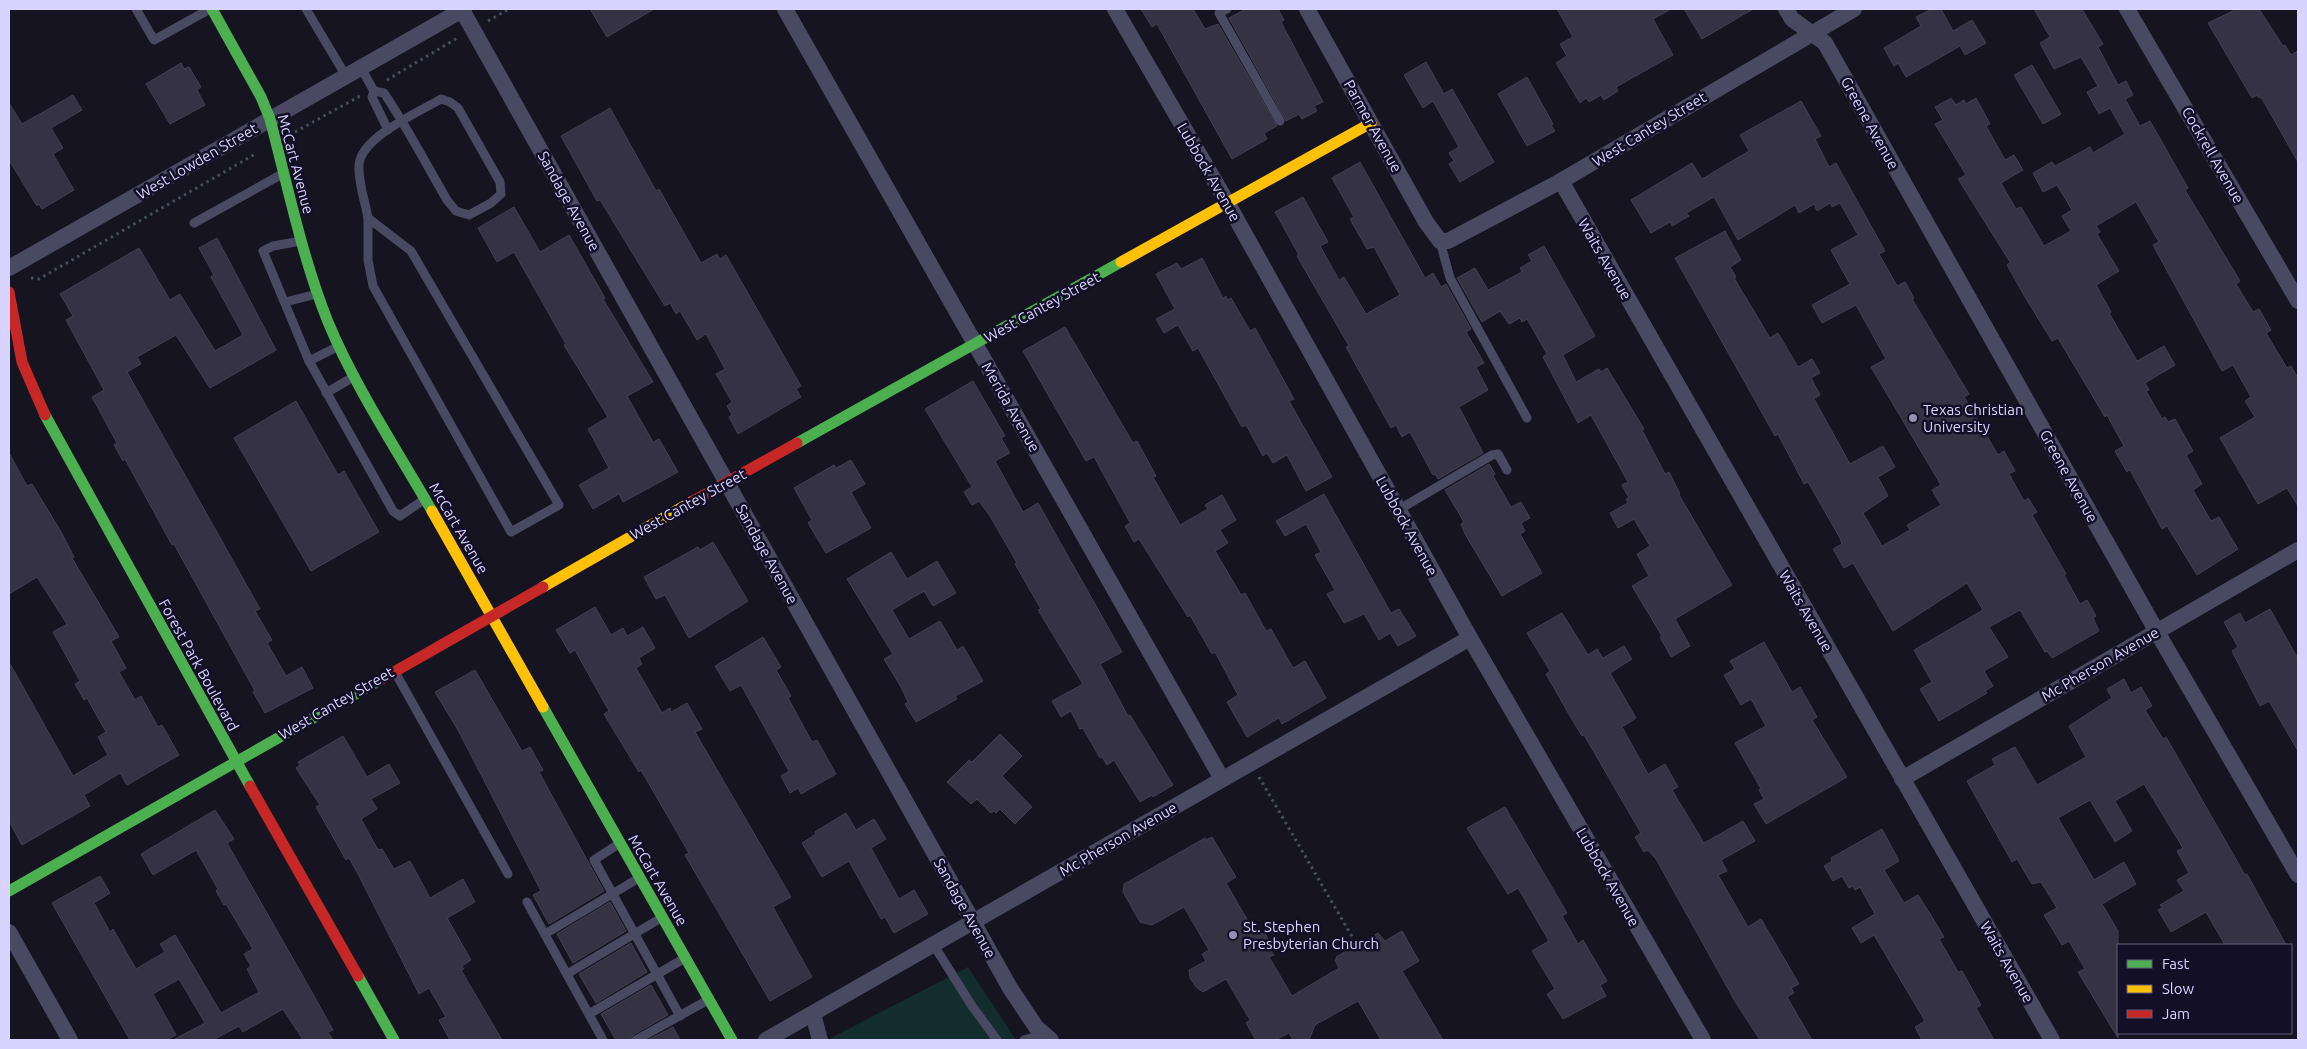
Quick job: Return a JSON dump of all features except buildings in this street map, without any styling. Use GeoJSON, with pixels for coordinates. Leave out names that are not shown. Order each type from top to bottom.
{"type":"FeatureCollection","features":[{"type":"Feature","properties":{"kind":"street","name":"McCart Avenue"},"geometry":{"type":"LineString","coordinates":[[211,9],[261,97],[270,119],[301,241],[318,294],[355,376],[732,1040]]}},
{"type":"Feature","properties":{"kind":"street","name":"West Lowden Street"},"geometry":{"type":"LineString","coordinates":[[9,268],[463,9]]}},
{"type":"Feature","properties":{"kind":"street","name":"Sandage Avenue"},"geometry":{"type":"LineString","coordinates":[[463,9],[1010,988],[1036,1028],[1047,1037]]}},
{"type":"Feature","properties":{"kind":"street","name":"Merida Avenue"},"geometry":{"type":"LineString","coordinates":[[785,9],[1222,780]]}},
{"type":"Feature","properties":{"kind":"street","name":"Lubbock Avenue"},"geometry":{"type":"LineString","coordinates":[[1115,9],[1228,204],[1470,638],[1703,1040]]}},
{"type":"Feature","properties":{"kind":"street","name":"Parmer Avenue"},"geometry":{"type":"LineString","coordinates":[[1307,9],[1426,222],[1440,241]]}},
{"type":"Feature","properties":{"kind":"street","name":"Greene Avenue"},"geometry":{"type":"LineString","coordinates":[[1786,9],[1792,20],[1825,43],[2157,632],[2298,875]]}},
{"type":"Feature","properties":{"kind":"street","name":"West Cantey Street"},"geometry":{"type":"LineString","coordinates":[[1440,241],[1448,241],[1561,181],[1854,9]]}},
{"type":"Feature","properties":{"kind":"street","name":"Cockrell Avenue"},"geometry":{"type":"LineString","coordinates":[[2127,9],[2298,301]]}},
{"type":"Feature","properties":{"kind":"street","name":"West Cantey Street"},"geometry":{"type":"LineString","coordinates":[[9,890],[393,670],[1371,123]]}},
{"type":"Feature","properties":{"kind":"street","name":"Waits Avenue"},"geometry":{"type":"LineString","coordinates":[[1561,181],[2052,1040]]}},
{"type":"Feature","properties":{"kind":"street","name":"Forest Park Boulevard"},"geometry":{"type":"LineString","coordinates":[[9,292],[22,362],[43,412],[120,556],[394,1040]]}},
{"type":"Feature","properties":{"kind":"street","name":"Mc Pherson Avenue"},"geometry":{"type":"LineString","coordinates":[[1902,779],[2298,550]]}},
{"type":"Feature","properties":{"kind":"street","name":"Mc Pherson Avenue"},"geometry":{"type":"LineString","coordinates":[[766,1040],[1470,638]]}},
{"type":"Feature","properties":{"kind":"street"},"geometry":{"type":"LineString","coordinates":[[9,932],[70,1040]]}},
{"type":"Feature","properties":{"kind":"street"},"geometry":{"type":"LineString","coordinates":[[812,1014],[820,1040]]}},
{"type":"Feature","properties":{"kind":"lane"},"geometry":{"type":"LineString","coordinates":[[136,9],[154,40],[211,9]]}},
{"type":"Feature","properties":{"kind":"lane"},"geometry":{"type":"LineString","coordinates":[[306,9],[346,76]]}},
{"type":"Feature","properties":{"kind":"lane"},"geometry":{"type":"LineString","coordinates":[[1220,10],[1280,121]]}},
{"type":"Feature","properties":{"kind":"lane"},"geometry":{"type":"LineString","coordinates":[[361,68],[374,91],[372,97],[388,130]]}},
{"type":"Feature","properties":{"kind":"lane"},"geometry":{"type":"LineString","coordinates":[[368,218],[410,251],[559,505],[511,532],[373,286],[368,260],[368,218],[359,165],[362,152],[377,137],[401,122],[442,99],[458,108],[500,182],[501,194],[491,203],[469,215],[456,210],[447,200],[401,122],[384,93],[374,91]]}},
{"type":"Feature","properties":{"kind":"lane"},"geometry":{"type":"LineString","coordinates":[[194,223],[284,173]]}},
{"type":"Feature","properties":{"kind":"lane"},"geometry":{"type":"LineString","coordinates":[[301,241],[273,246],[263,251],[309,361],[393,511],[400,516],[425,500]]}},
{"type":"Feature","properties":{"kind":"lane"},"geometry":{"type":"LineString","coordinates":[[1440,241],[1450,278],[1527,418]]}},
{"type":"Feature","properties":{"kind":"lane"},"geometry":{"type":"LineString","coordinates":[[285,302],[318,294]]}},
{"type":"Feature","properties":{"kind":"lane"},"geometry":{"type":"LineString","coordinates":[[309,361],[340,346]]}},
{"type":"Feature","properties":{"kind":"lane"},"geometry":{"type":"LineString","coordinates":[[326,393],[355,376]]}},
{"type":"Feature","properties":{"kind":"lane"},"geometry":{"type":"LineString","coordinates":[[1398,510],[1492,455],[1498,454],[1507,470]]}},
{"type":"Feature","properties":{"kind":"lane"},"geometry":{"type":"LineString","coordinates":[[393,670],[508,874]]}},
{"type":"Feature","properties":{"kind":"lane"},"geometry":{"type":"LineString","coordinates":[[620,843],[594,860],[680,1016]]}},
{"type":"Feature","properties":{"kind":"lane"},"geometry":{"type":"LineString","coordinates":[[545,934],[640,878]]}},
{"type":"Feature","properties":{"kind":"lane"},"geometry":{"type":"LineString","coordinates":[[527,902],[603,1040]]}},
{"type":"Feature","properties":{"kind":"lane"},"geometry":{"type":"LineString","coordinates":[[567,974],[662,918]]}},
{"type":"Feature","properties":{"kind":"lane"},"geometry":{"type":"LineString","coordinates":[[933,944],[972,1006],[997,1040]]}},
{"type":"Feature","properties":{"kind":"lane"},"geometry":{"type":"LineString","coordinates":[[589,1014],[685,958]]}},
{"type":"Feature","properties":{"kind":"lane"},"geometry":{"type":"LineString","coordinates":[[636,1040],[708,999]]}},
{"type":"Feature","properties":{"kind":"lane"},"geometry":{"type":"LineString","coordinates":[[1024,1040],[1047,1037]]}},
{"type":"Feature","properties":{"kind":"path"},"geometry":{"type":"LineString","coordinates":[[1251,763],[1357,945]]}},
{"type":"Feature","properties":{"kind":"green space"},"geometry":{"type":"Polygon","coordinates":[[[968,967],[1016,1040],[827,1040],[968,967]]]}},
{"type":"Feature","properties":{"kind":"traffic: fast"},"geometry":{"type":"LineString","coordinates":[[212,9],[261,97],[270,119],[310,272],[328,322],[377,418],[432,511]]}},
{"type":"Feature","properties":{"kind":"traffic: fast"},"geometry":{"type":"LineString","coordinates":[[797,443],[1121,262]]}},
{"type":"Feature","properties":{"kind":"traffic: fast"},"geometry":{"type":"LineString","coordinates":[[45,415],[250,786]]}},
{"type":"Feature","properties":{"kind":"traffic: fast"},"geometry":{"type":"LineString","coordinates":[[9,891],[380,680]]}},
{"type":"Feature","properties":{"kind":"traffic: fast"},"geometry":{"type":"LineString","coordinates":[[543,707],[732,1040]]}},
{"type":"Feature","properties":{"kind":"traffic: fast"},"geometry":{"type":"LineString","coordinates":[[358,976],[394,1040]]}},
{"type":"Feature","properties":{"kind":"traffic: slow"},"geometry":{"type":"LineString","coordinates":[[1121,262],[1371,123]]}},
{"type":"Feature","properties":{"kind":"traffic: slow"},"geometry":{"type":"LineString","coordinates":[[543,587],[693,501]]}},
{"type":"Feature","properties":{"kind":"traffic: slow"},"geometry":{"type":"LineString","coordinates":[[432,511],[543,707]]}},
{"type":"Feature","properties":{"kind":"traffic: jam"},"geometry":{"type":"LineString","coordinates":[[9,292],[22,362],[45,415]]}},
{"type":"Feature","properties":{"kind":"traffic: jam"},"geometry":{"type":"LineString","coordinates":[[693,501],[797,443]]}},
{"type":"Feature","properties":{"kind":"traffic: jam"},"geometry":{"type":"LineString","coordinates":[[380,680],[543,587]]}},
{"type":"Feature","properties":{"kind":"traffic: jam"},"geometry":{"type":"LineString","coordinates":[[250,786],[358,976]]}},
{"type":"Feature","properties":{"kind":"place","name":"Texas Christian University"},"geometry":{"type":"Point","coordinates":[1913,418]}},
{"type":"Feature","properties":{"kind":"place","name":"St. Stephen Presbyterian Church"},"geometry":{"type":"Point","coordinates":[1233,935]}}]}
